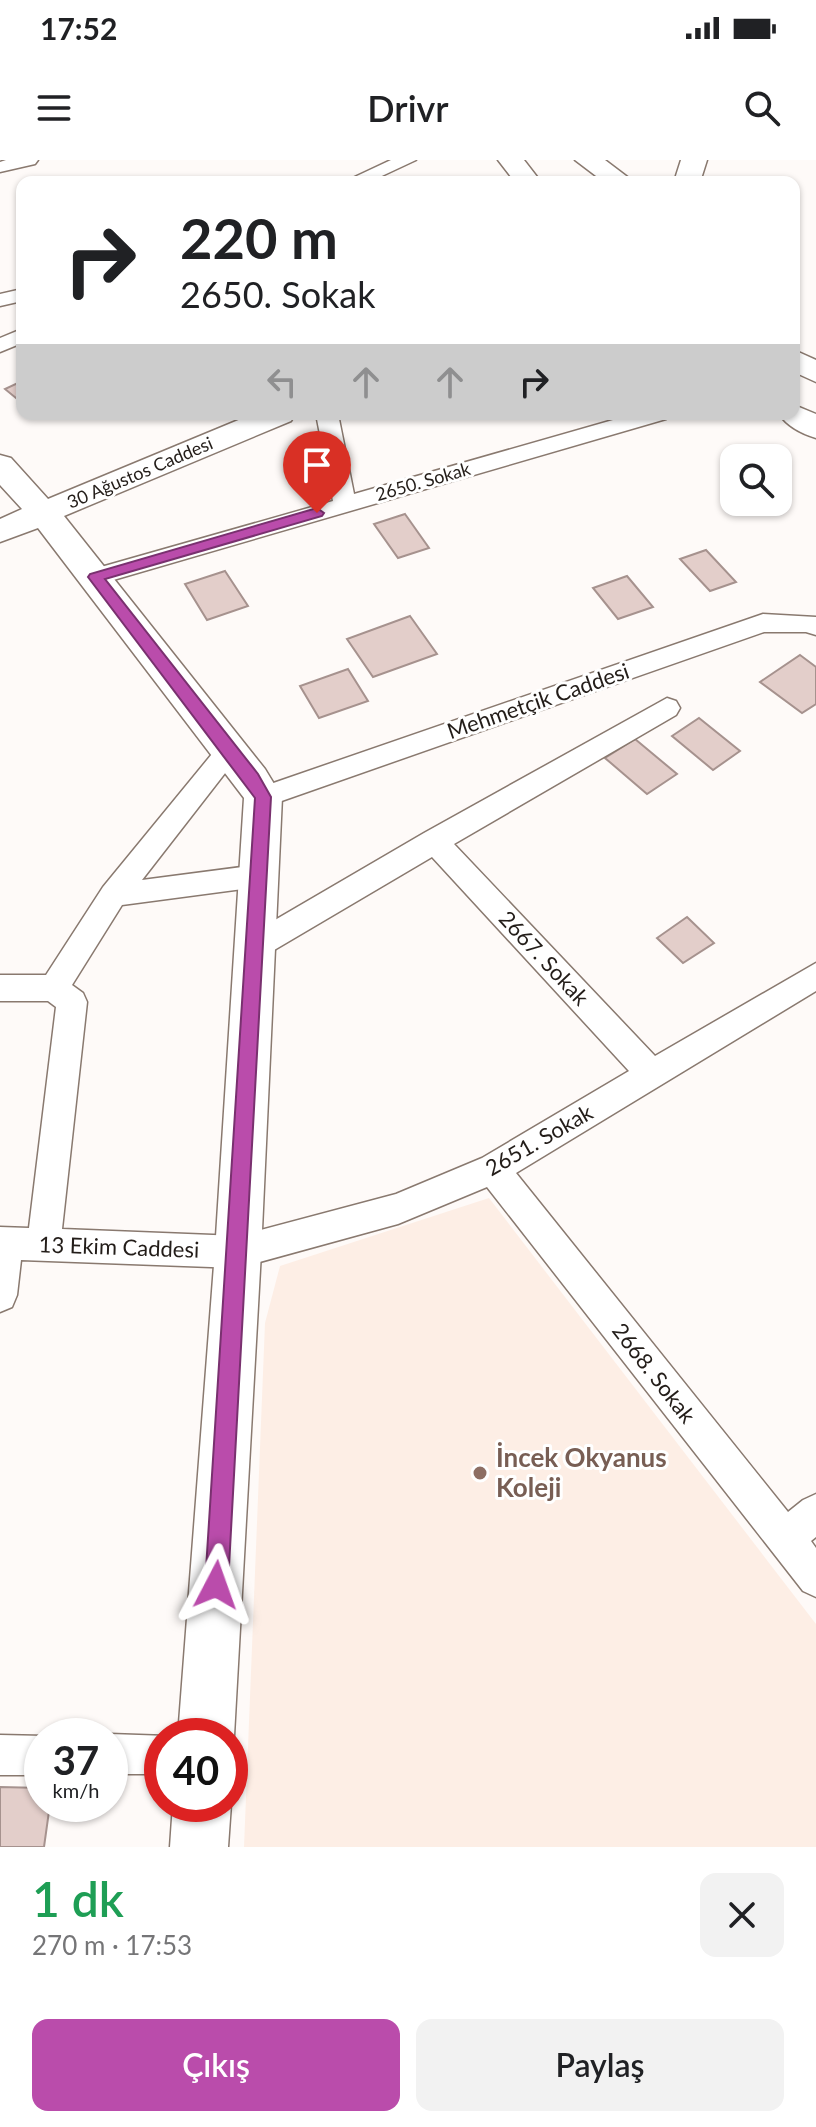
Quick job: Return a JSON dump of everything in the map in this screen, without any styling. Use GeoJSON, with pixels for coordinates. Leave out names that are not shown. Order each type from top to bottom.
{"type":"FeatureCollection","features":[{"type":"Feature","properties":{"kind":"street"},"geometry":{"type":"LineString","coordinates":[[0,167],[29,160]]}},
{"type":"Feature","properties":{"kind":"street"},"geometry":{"type":"LineString","coordinates":[[368,176],[407,160]]}},
{"type":"Feature","properties":{"kind":"street"},"geometry":{"type":"LineString","coordinates":[[511,160],[523,176]]}},
{"type":"Feature","properties":{"kind":"street"},"geometry":{"type":"LineString","coordinates":[[588,160],[622,176]]}},
{"type":"Feature","properties":{"kind":"street","name":"30 Ağustos Caddesi"},"geometry":{"type":"LineString","coordinates":[[0,531],[266,420]]}},
{"type":"Feature","properties":{"kind":"street"},"geometry":{"type":"LineString","coordinates":[[328,420],[345,505]]}},
{"type":"Feature","properties":{"kind":"street","name":"2650. Sokak"},"geometry":{"type":"LineString","coordinates":[[95,577],[637,420]]}},
{"type":"Feature","properties":{"kind":"street"},"geometry":{"type":"LineString","coordinates":[[0,465],[95,577],[263,797],[238,1252],[207,1718]]}},
{"type":"Feature","properties":{"kind":"street","name":"Mehmetçik Caddesi"},"geometry":{"type":"LineString","coordinates":[[263,797],[763,623],[807,623],[816,626]]}},
{"type":"Feature","properties":{"kind":"street"},"geometry":{"type":"LineString","coordinates":[[254,947],[667,708]]}},
{"type":"Feature","properties":{"kind":"street"},"geometry":{"type":"LineString","coordinates":[[54,988],[113,895],[230,750]]}},
{"type":"Feature","properties":{"kind":"street","name":"2667. Sokak"},"geometry":{"type":"LineString","coordinates":[[434,841],[653,1075]]}},
{"type":"Feature","properties":{"kind":"street"},"geometry":{"type":"LineString","coordinates":[[113,895],[257,876]]}},
{"type":"Feature","properties":{"kind":"street","name":"2651. Sokak"},"geometry":{"type":"LineString","coordinates":[[238,1252],[398,1209],[493,1169],[816,976]]}},
{"type":"Feature","properties":{"kind":"street"},"geometry":{"type":"LineString","coordinates":[[0,988],[54,988],[72,1002],[44,1245]]}},
{"type":"Feature","properties":{"kind":"street","name":"2668. Sokak"},"geometry":{"type":"LineString","coordinates":[[493,1169],[816,1578]]}},
{"type":"Feature","properties":{"kind":"street"},"geometry":{"type":"LineString","coordinates":[[0,1295],[3,1244]]}},
{"type":"Feature","properties":{"kind":"street","name":"13 Ekim Caddesi"},"geometry":{"type":"LineString","coordinates":[[3,1244],[238,1252]]}},
{"type":"Feature","properties":{"kind":"street"},"geometry":{"type":"LineString","coordinates":[[785,1539],[816,1513]]}},
{"type":"Feature","properties":{"kind":"street"},"geometry":{"type":"LineString","coordinates":[[0,1755],[24,1755]]}},
{"type":"Feature","properties":{"kind":"street"},"geometry":{"type":"LineString","coordinates":[[199,1847],[201,1822]]}},
{"type":"Feature","properties":{"kind":"shaded area","name":"İncek Okyanus Koleji"},"geometry":{"type":"Polygon","coordinates":[[[489,1198],[816,1624],[816,1847],[244,1847],[245,1822],[248,1822],[248,1747],[265,1323],[280,1266],[489,1198]]]}},
{"type":"Feature","properties":{"kind":"building"},"geometry":{"type":"Polygon","coordinates":[[[16,384],[16,398],[5,389],[16,384]]]}},
{"type":"Feature","properties":{"kind":"building"},"geometry":{"type":"Polygon","coordinates":[[[405,514],[429,548],[398,558],[374,524],[405,514]]]}},
{"type":"Feature","properties":{"kind":"building"},"geometry":{"type":"Polygon","coordinates":[[[706,550],[736,582],[710,591],[680,559],[706,550]]]}},
{"type":"Feature","properties":{"kind":"building"},"geometry":{"type":"Polygon","coordinates":[[[225,571],[248,606],[207,620],[185,584],[225,571]]]}},
{"type":"Feature","properties":{"kind":"building"},"geometry":{"type":"Polygon","coordinates":[[[627,576],[653,607],[618,619],[593,588],[627,576]]]}},
{"type":"Feature","properties":{"kind":"building"},"geometry":{"type":"Polygon","coordinates":[[[410,616],[437,654],[373,677],[347,639],[410,616]]]}},
{"type":"Feature","properties":{"kind":"building"},"geometry":{"type":"Polygon","coordinates":[[[800,655],[816,667],[816,704],[802,713],[760,682],[800,655]]]}},
{"type":"Feature","properties":{"kind":"building"},"geometry":{"type":"Polygon","coordinates":[[[348,669],[368,701],[319,718],[300,686],[348,669]]]}},
{"type":"Feature","properties":{"kind":"building"},"geometry":{"type":"Polygon","coordinates":[[[699,718],[740,751],[713,770],[672,736],[699,718]]]}},
{"type":"Feature","properties":{"kind":"building"},"geometry":{"type":"Polygon","coordinates":[[[635,739],[677,774],[647,794],[605,758],[635,739]]]}},
{"type":"Feature","properties":{"kind":"building"},"geometry":{"type":"Polygon","coordinates":[[[687,917],[714,943],[683,963],[657,938],[687,917]]]}},
{"type":"Feature","properties":{"kind":"building"},"geometry":{"type":"Polygon","coordinates":[[[0,1787],[24,1788],[24,1822],[47,1822],[44,1847],[0,1847],[0,1787]]]}},
{"type":"Feature","properties":{"kind":"place","name":"İncek Okyanus Koleji"},"geometry":{"type":"Point","coordinates":[480,1473]}},
{"type":"Feature","properties":{"kind":"route"},"geometry":{"type":"LineString","coordinates":[[216,1585],[263,797],[95,577],[317,513]]}}]}
